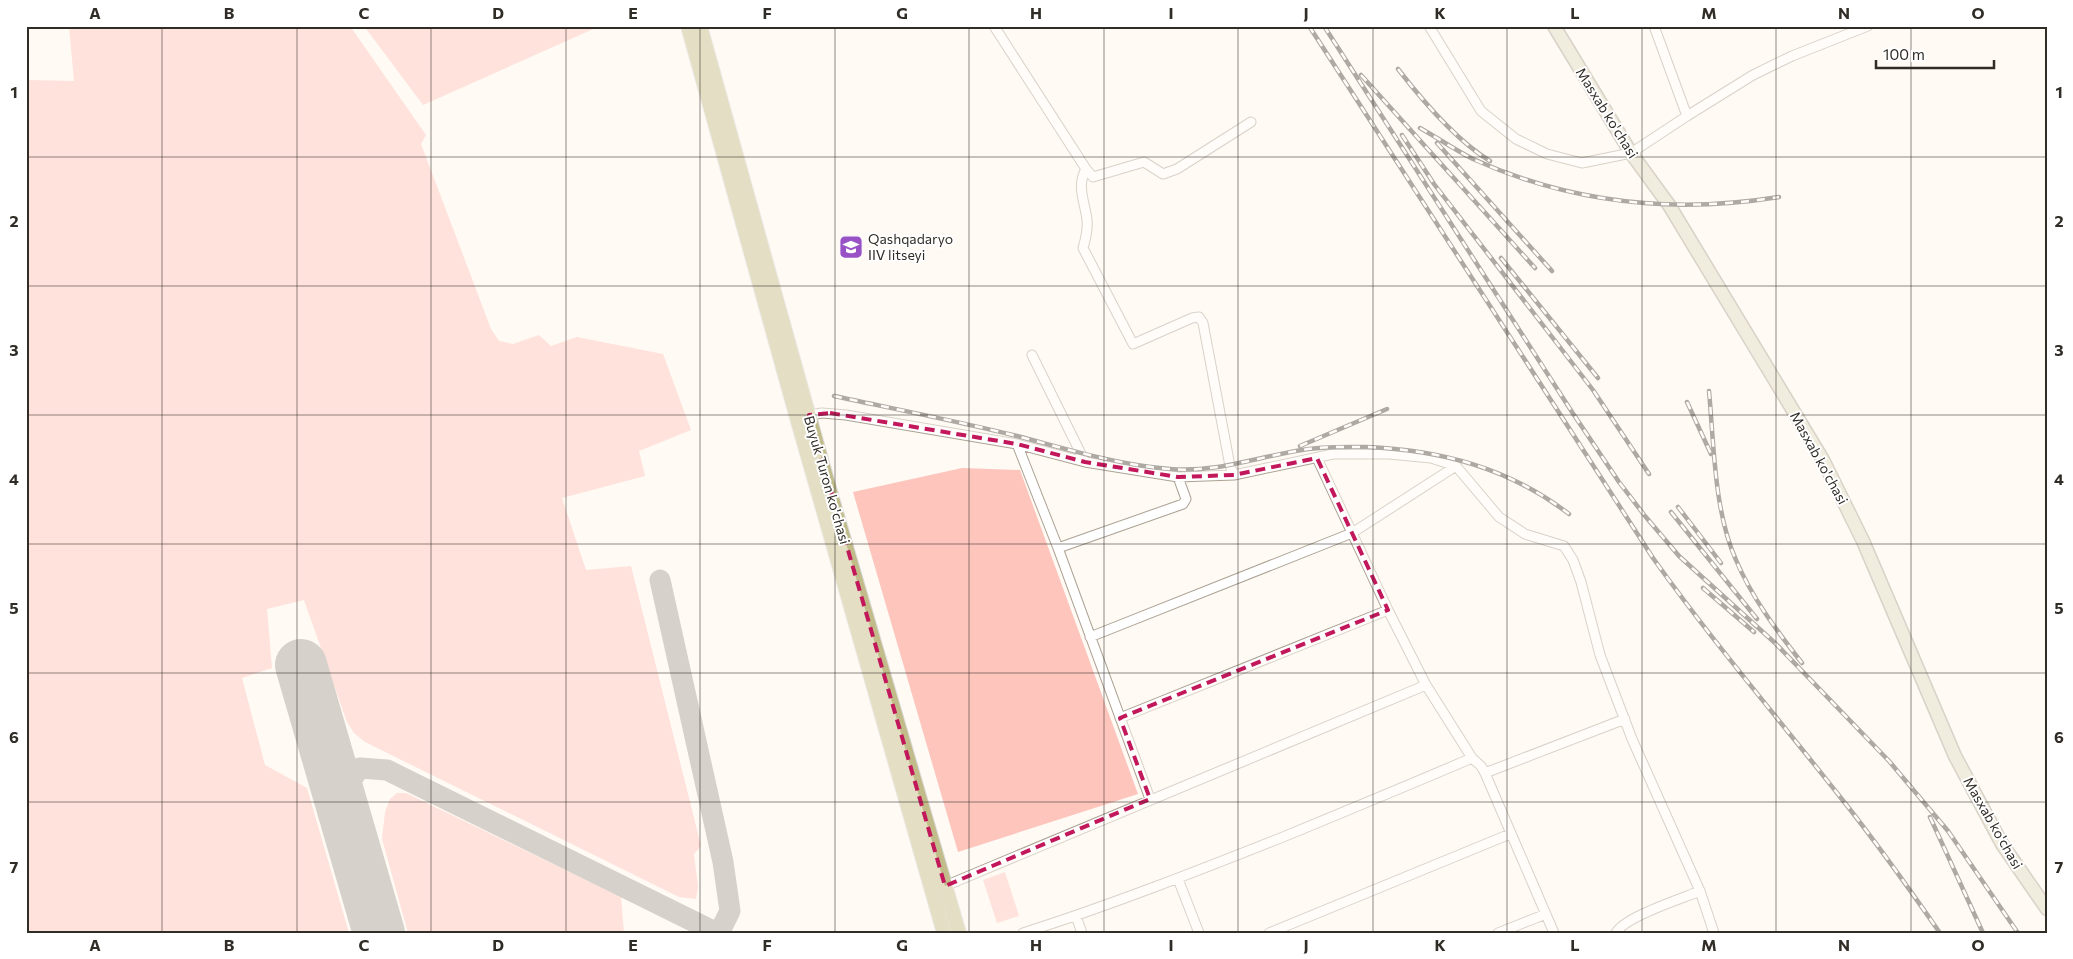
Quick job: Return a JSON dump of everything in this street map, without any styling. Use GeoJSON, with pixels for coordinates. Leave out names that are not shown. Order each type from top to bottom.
{"type":"FeatureCollection","features":[{"type":"Feature","properties":{"kind":"main road","name":"Buyuk Turon ko'chasi"},"geometry":{"type":"LineString","coordinates":[[688,26],[959,933]]}},
{"type":"Feature","properties":{"kind":"main road","name":"Buyuk Turon ko'chasi"},"geometry":{"type":"LineString","coordinates":[[700,26],[803,416],[944,933]]}},
{"type":"Feature","properties":{"kind":"main road","name":"Masxab ko'chasi"},"geometry":{"type":"LineString","coordinates":[[1554,26],[1631,153],[1669,205],[1823,460],[1863,541],[1955,756],[2002,844],[2047,909]]}},
{"type":"Feature","properties":{"kind":"street"},"geometry":{"type":"LineString","coordinates":[[994,26],[1086,170],[1093,176],[1144,162],[1163,174],[1177,169],[1251,122]]}},
{"type":"Feature","properties":{"kind":"street"},"geometry":{"type":"LineString","coordinates":[[1429,26],[1481,112],[1516,139],[1547,154],[1582,164],[1631,153],[1753,75],[1792,56],[1868,26]]}},
{"type":"Feature","properties":{"kind":"street"},"geometry":{"type":"LineString","coordinates":[[1654,26],[1687,116]]}},
{"type":"Feature","properties":{"kind":"street"},"geometry":{"type":"LineString","coordinates":[[1086,170],[1082,177],[1081,186],[1087,219],[1087,234],[1083,248],[1133,344],[1192,318],[1199,318],[1202,323],[1230,466],[1234,475]]}},
{"type":"Feature","properties":{"kind":"street"},"geometry":{"type":"LineString","coordinates":[[1032,355],[1085,462]]}},
{"type":"Feature","properties":{"kind":"street"},"geometry":{"type":"LineString","coordinates":[[803,416],[830,413],[1017,444],[1085,462],[1178,477],[1234,475],[1333,454],[1389,454],[1431,458],[1456,466],[1499,517],[1525,534],[1564,546],[1573,560],[1581,582],[1600,655],[1625,720],[1700,891],[1714,933]]}},
{"type":"Feature","properties":{"kind":"street"},"geometry":{"type":"LineString","coordinates":[[1017,444],[1058,548],[1150,799]]}},
{"type":"Feature","properties":{"kind":"street"},"geometry":{"type":"LineString","coordinates":[[1317,458],[1388,610],[1426,685],[1472,758],[1481,766],[1485,773],[1554,933]]}},
{"type":"Feature","properties":{"kind":"street"},"geometry":{"type":"LineString","coordinates":[[1090,637],[1352,533],[1456,466]]}},
{"type":"Feature","properties":{"kind":"street"},"geometry":{"type":"LineString","coordinates":[[1058,548],[1183,504],[1186,500],[1178,477]]}},
{"type":"Feature","properties":{"kind":"street"},"geometry":{"type":"LineString","coordinates":[[1120,718],[1388,610]]}},
{"type":"Feature","properties":{"kind":"street"},"geometry":{"type":"LineString","coordinates":[[944,886],[1426,685]]}},
{"type":"Feature","properties":{"kind":"street"},"geometry":{"type":"LineString","coordinates":[[1485,773],[1625,720]]}},
{"type":"Feature","properties":{"kind":"street"},"geometry":{"type":"LineString","coordinates":[[1023,933],[1178,879],[1411,785],[1472,758]]}},
{"type":"Feature","properties":{"kind":"street"},"geometry":{"type":"LineString","coordinates":[[1269,933],[1510,834]]}},
{"type":"Feature","properties":{"kind":"street"},"geometry":{"type":"LineString","coordinates":[[1178,879],[1199,933]]}},
{"type":"Feature","properties":{"kind":"street"},"geometry":{"type":"LineString","coordinates":[[1616,933],[1619,927],[1635,918],[1700,891]]}},
{"type":"Feature","properties":{"kind":"street"},"geometry":{"type":"LineString","coordinates":[[1498,933],[1546,914]]}},
{"type":"Feature","properties":{"kind":"street"},"geometry":{"type":"LineString","coordinates":[[1076,916],[1082,933]]}},
{"type":"Feature","properties":{"kind":"highlighted area"},"geometry":{"type":"Polygon","coordinates":[[[830,413],[1017,444],[1085,462],[1178,477],[1234,475],[1317,458],[1388,610],[1120,718],[1150,799],[945,886],[809,415],[830,413]]]}},
{"type":"Feature","properties":{"kind":"shaded area"},"geometry":{"type":"Polygon","coordinates":[[[69,26],[350,26],[426,135],[421,144],[491,329],[499,341],[513,344],[539,335],[551,346],[577,337],[663,354],[691,430],[639,451],[645,476],[562,498],[586,570],[631,566],[701,846],[694,854],[698,887],[696,899],[679,897],[365,742],[354,733],[347,722],[304,600],[267,609],[272,668],[242,678],[265,765],[307,788],[349,933],[26,933],[26,80],[74,81],[69,26]]]}},
{"type":"Feature","properties":{"kind":"shaded area"},"geometry":{"type":"Polygon","coordinates":[[[364,26],[600,26],[423,105],[364,26]]]}},
{"type":"Feature","properties":{"kind":"shaded area"},"geometry":{"type":"Polygon","coordinates":[[[962,468],[1020,470],[1138,794],[958,852],[853,492],[962,468]]]}},
{"type":"Feature","properties":{"kind":"shaded area"},"geometry":{"type":"Polygon","coordinates":[[[397,793],[406,793],[621,897],[624,933],[408,933],[382,839],[385,812],[390,799],[397,793]]]}},
{"type":"Feature","properties":{"kind":"shaded area"},"geometry":{"type":"Polygon","coordinates":[[[1005,872],[1019,916],[997,923],[983,880],[1005,872]]]}},
{"type":"Feature","properties":{"kind":"taxiway"},"geometry":{"type":"LineString","coordinates":[[660,580],[723,862],[730,911],[719,933]]}},
{"type":"Feature","properties":{"kind":"taxiway"},"geometry":{"type":"LineString","coordinates":[[342,807],[347,785],[360,768],[387,770],[717,933]]}},
{"type":"Feature","properties":{"kind":"runway"},"geometry":{"type":"LineString","coordinates":[[301,665],[379,933]]}},
{"type":"Feature","properties":{"kind":"railway"},"geometry":{"type":"LineString","coordinates":[[1309,26],[1653,558],[1722,649],[1867,831],[1940,933]]}},
{"type":"Feature","properties":{"kind":"railway"},"geometry":{"type":"LineString","coordinates":[[1324,26],[1572,412],[1619,482],[1645,516],[1679,556],[1775,643],[1889,761],[1948,831],[2018,933]]}},
{"type":"Feature","properties":{"kind":"railway"},"geometry":{"type":"LineString","coordinates":[[1398,69],[1418,94],[1453,131],[1465,143],[1490,161]]}},
{"type":"Feature","properties":{"kind":"railway"},"geometry":{"type":"LineString","coordinates":[[1361,75],[1535,268]]}},
{"type":"Feature","properties":{"kind":"railway"},"geometry":{"type":"LineString","coordinates":[[1420,128],[1473,159],[1510,174],[1584,195],[1661,204],[1739,202],[1779,197]]}},
{"type":"Feature","properties":{"kind":"railway"},"geometry":{"type":"LineString","coordinates":[[1402,135],[1434,184],[1593,390],[1649,474]]}},
{"type":"Feature","properties":{"kind":"railway"},"geometry":{"type":"LineString","coordinates":[[1437,143],[1552,271]]}},
{"type":"Feature","properties":{"kind":"railway"},"geometry":{"type":"LineString","coordinates":[[1501,258],[1598,378]]}},
{"type":"Feature","properties":{"kind":"railway"},"geometry":{"type":"LineString","coordinates":[[1709,391],[1716,477],[1723,521],[1729,541],[1742,574],[1757,601],[1802,663]]}},
{"type":"Feature","properties":{"kind":"railway"},"geometry":{"type":"LineString","coordinates":[[834,396],[948,420],[1112,460],[1170,469],[1187,470],[1220,467],[1285,453],[1326,447],[1366,447],[1421,452],[1473,464],[1498,473],[1546,498],[1569,514]]}},
{"type":"Feature","properties":{"kind":"railway"},"geometry":{"type":"LineString","coordinates":[[1687,402],[1711,454]]}},
{"type":"Feature","properties":{"kind":"railway"},"geometry":{"type":"LineString","coordinates":[[1300,446],[1387,409]]}},
{"type":"Feature","properties":{"kind":"railway"},"geometry":{"type":"LineString","coordinates":[[1678,507],[1721,563]]}},
{"type":"Feature","properties":{"kind":"railway"},"geometry":{"type":"LineString","coordinates":[[1671,512],[1757,619]]}},
{"type":"Feature","properties":{"kind":"railway"},"geometry":{"type":"LineString","coordinates":[[1703,588],[1754,632]]}},
{"type":"Feature","properties":{"kind":"railway"},"geometry":{"type":"LineString","coordinates":[[1930,817],[1983,933]]}},
{"type":"Feature","properties":{"kind":"place","name":"Qashqadaryo IIV litseyi"},"geometry":{"type":"Point","coordinates":[851,247]}}]}
